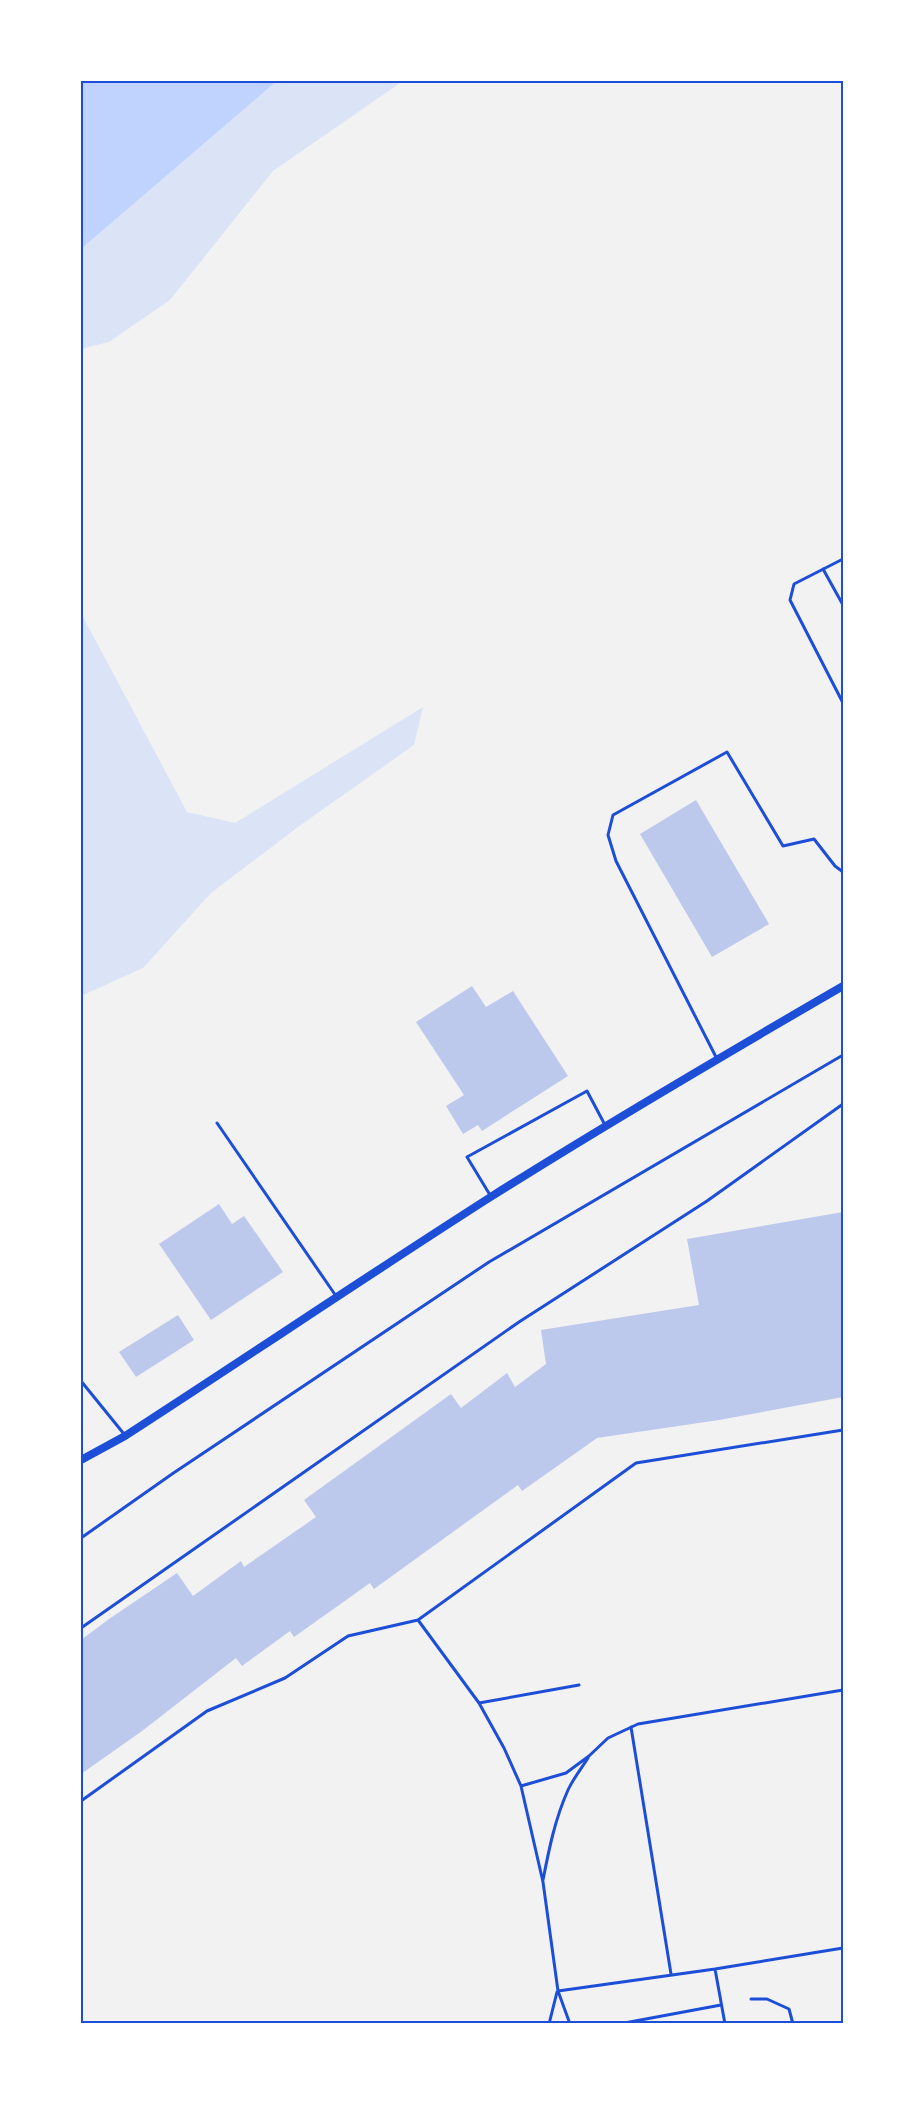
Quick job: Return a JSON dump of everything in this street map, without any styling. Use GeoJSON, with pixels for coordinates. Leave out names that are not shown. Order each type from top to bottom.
{"type":"FeatureCollection","features":[{"type":"Feature","properties":{"kind":"street"},"geometry":{"type":"LineString","coordinates":[[81,1460],[125,1436],[605,1125],[843,986]]}},
{"type":"Feature","properties":{"kind":"lane"},"geometry":{"type":"LineString","coordinates":[[843,559],[794,584],[790,600],[843,703]]}},
{"type":"Feature","properties":{"kind":"lane"},"geometry":{"type":"LineString","coordinates":[[823,569],[843,605]]}},
{"type":"Feature","properties":{"kind":"lane"},"geometry":{"type":"LineString","coordinates":[[717,1059],[616,861],[609,835],[613,815],[727,752],[783,846],[814,839],[843,873]]}},
{"type":"Feature","properties":{"kind":"lane"},"geometry":{"type":"LineString","coordinates":[[491,1197],[467,1157],[587,1091],[605,1125]]}},
{"type":"Feature","properties":{"kind":"lane"},"geometry":{"type":"LineString","coordinates":[[81,1628],[519,1322],[707,1201],[843,1104]]}},
{"type":"Feature","properties":{"kind":"lane"},"geometry":{"type":"LineString","coordinates":[[217,1123],[337,1298]]}},
{"type":"Feature","properties":{"kind":"lane"},"geometry":{"type":"LineString","coordinates":[[81,1381],[125,1436]]}},
{"type":"Feature","properties":{"kind":"lane"},"geometry":{"type":"LineString","coordinates":[[81,1801],[207,1711],[285,1678],[348,1636],[418,1620],[636,1463],[843,1430]]}},
{"type":"Feature","properties":{"kind":"lane"},"geometry":{"type":"LineString","coordinates":[[418,1620],[479,1703],[504,1748],[521,1786],[543,1882],[558,1990],[570,2024]]}},
{"type":"Feature","properties":{"kind":"lane"},"geometry":{"type":"LineString","coordinates":[[479,1703],[579,1685]]}},
{"type":"Feature","properties":{"kind":"lane"},"geometry":{"type":"LineString","coordinates":[[521,1786],[566,1773],[608,1738],[638,1724],[843,1690]]}},
{"type":"Feature","properties":{"kind":"lane"},"geometry":{"type":"LineString","coordinates":[[631,1727],[671,1975]]}},
{"type":"Feature","properties":{"kind":"lane"},"geometry":{"type":"LineString","coordinates":[[543,1882],[551,1836],[568,1788],[589,1756]]}},
{"type":"Feature","properties":{"kind":"lane"},"geometry":{"type":"LineString","coordinates":[[558,1990],[715,1969],[843,1948]]}},
{"type":"Feature","properties":{"kind":"lane"},"geometry":{"type":"LineString","coordinates":[[715,1969],[725,2024]]}},
{"type":"Feature","properties":{"kind":"lane"},"geometry":{"type":"LineString","coordinates":[[549,2024],[558,1990]]}},
{"type":"Feature","properties":{"kind":"lane"},"geometry":{"type":"LineString","coordinates":[[752,1999],[767,1999],[789,2008],[793,2024]]}},
{"type":"Feature","properties":{"kind":"lane"},"geometry":{"type":"LineString","coordinates":[[619,2024],[721,2005]]}},
{"type":"Feature","properties":{"kind":"path"},"geometry":{"type":"LineString","coordinates":[[81,1538],[172,1474],[489,1262],[843,1055]]}},
{"type":"Feature","properties":{"kind":"shaded area"},"geometry":{"type":"Polygon","coordinates":[[[277,81],[403,81],[273,171],[170,300],[109,342],[81,349],[81,249],[277,81]]]}},
{"type":"Feature","properties":{"kind":"shaded area"},"geometry":{"type":"Polygon","coordinates":[[[81,613],[187,812],[235,823],[423,707],[414,745],[298,827],[211,893],[143,968],[81,996],[81,613]]]}},
{"type":"Feature","properties":{"kind":"water"},"geometry":{"type":"Polygon","coordinates":[[[81,81],[277,81],[81,249],[81,81]]]}},
{"type":"Feature","properties":{"kind":"building"},"geometry":{"type":"Polygon","coordinates":[[[696,800],[769,924],[712,957],[640,834],[696,800]]]}},
{"type":"Feature","properties":{"kind":"building"},"geometry":{"type":"Polygon","coordinates":[[[472,986],[486,1007],[513,991],[568,1076],[482,1131],[478,1125],[463,1134],[446,1106],[464,1095],[416,1022],[472,986]]]}},
{"type":"Feature","properties":{"kind":"building"},"geometry":{"type":"Polygon","coordinates":[[[219,1204],[232,1224],[244,1216],[283,1272],[211,1320],[159,1244],[219,1204]]]}},
{"type":"Feature","properties":{"kind":"building"},"geometry":{"type":"Polygon","coordinates":[[[843,1212],[843,1397],[719,1420],[597,1438],[522,1491],[518,1485],[374,1589],[370,1583],[294,1637],[290,1631],[242,1666],[236,1658],[142,1731],[81,1774],[81,1640],[109,1619],[177,1573],[193,1596],[241,1561],[244,1567],[316,1517],[304,1500],[451,1394],[461,1408],[507,1373],[515,1387],[546,1364],[541,1330],[699,1305],[687,1239],[843,1212]]]}},
{"type":"Feature","properties":{"kind":"building"},"geometry":{"type":"Polygon","coordinates":[[[178,1315],[194,1340],[136,1377],[119,1352],[178,1315]]]}}]}
